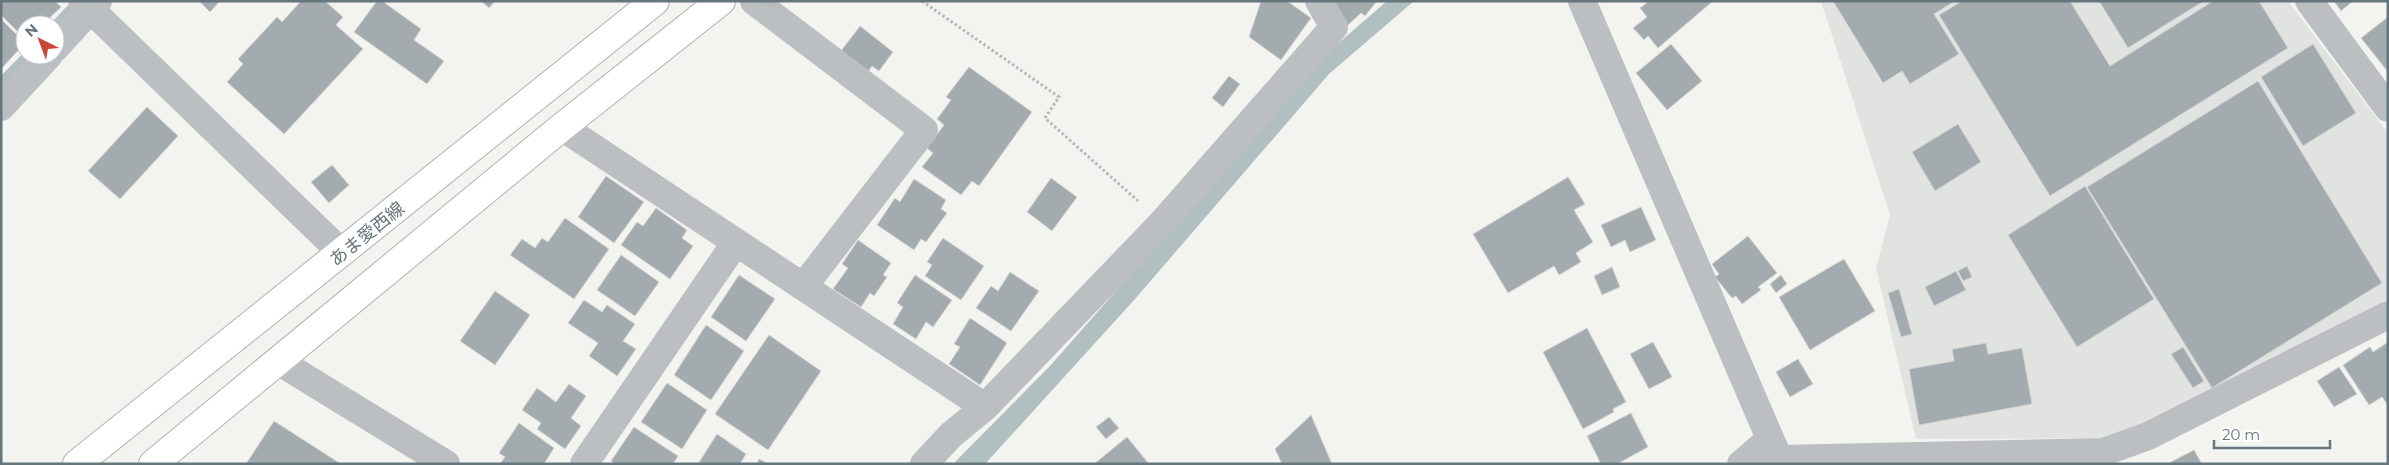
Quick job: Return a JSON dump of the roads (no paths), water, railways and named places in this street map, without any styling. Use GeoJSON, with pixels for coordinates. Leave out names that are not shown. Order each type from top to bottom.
{"type":"FeatureCollection","features":[{"type":"Feature","properties":{"kind":"main road","name":"あま愛西線"},"geometry":{"type":"LineString","coordinates":[[77,464],[655,1]]}},
{"type":"Feature","properties":{"kind":"main road"},"geometry":{"type":"LineString","coordinates":[[153,464],[562,127],[720,1]]}},
{"type":"Feature","properties":{"kind":"street"},"geometry":{"type":"LineString","coordinates":[[924,464],[951,435],[985,407],[1162,223],[1334,27],[1319,1]]}},
{"type":"Feature","properties":{"kind":"street"},"geometry":{"type":"LineString","coordinates":[[1582,1],[1777,454]]}},
{"type":"Feature","properties":{"kind":"street"},"geometry":{"type":"LineString","coordinates":[[2309,1],[2388,108]]}},
{"type":"Feature","properties":{"kind":"street"},"geometry":{"type":"LineString","coordinates":[[763,3],[924,130],[804,287]]}},
{"type":"Feature","properties":{"kind":"street"},"geometry":{"type":"LineString","coordinates":[[65,35],[90,4],[342,253]]}},
{"type":"Feature","properties":{"kind":"street"},"geometry":{"type":"LineString","coordinates":[[1,107],[40,65]]}},
{"type":"Feature","properties":{"kind":"street"},"geometry":{"type":"LineString","coordinates":[[562,127],[985,407]]}},
{"type":"Feature","properties":{"kind":"street"},"geometry":{"type":"LineString","coordinates":[[584,464],[736,242]]}},
{"type":"Feature","properties":{"kind":"street"},"geometry":{"type":"LineString","coordinates":[[1741,464],[1777,454],[2106,458],[2388,315]]}},
{"type":"Feature","properties":{"kind":"street"},"geometry":{"type":"LineString","coordinates":[[278,361],[446,464]]}},
{"type":"Feature","properties":{"kind":"waterway"},"geometry":{"type":"LineString","coordinates":[[65,16],[71,10]]}},
{"type":"Feature","properties":{"kind":"waterway"},"geometry":{"type":"LineString","coordinates":[[1,84],[19,65]]}}]}
